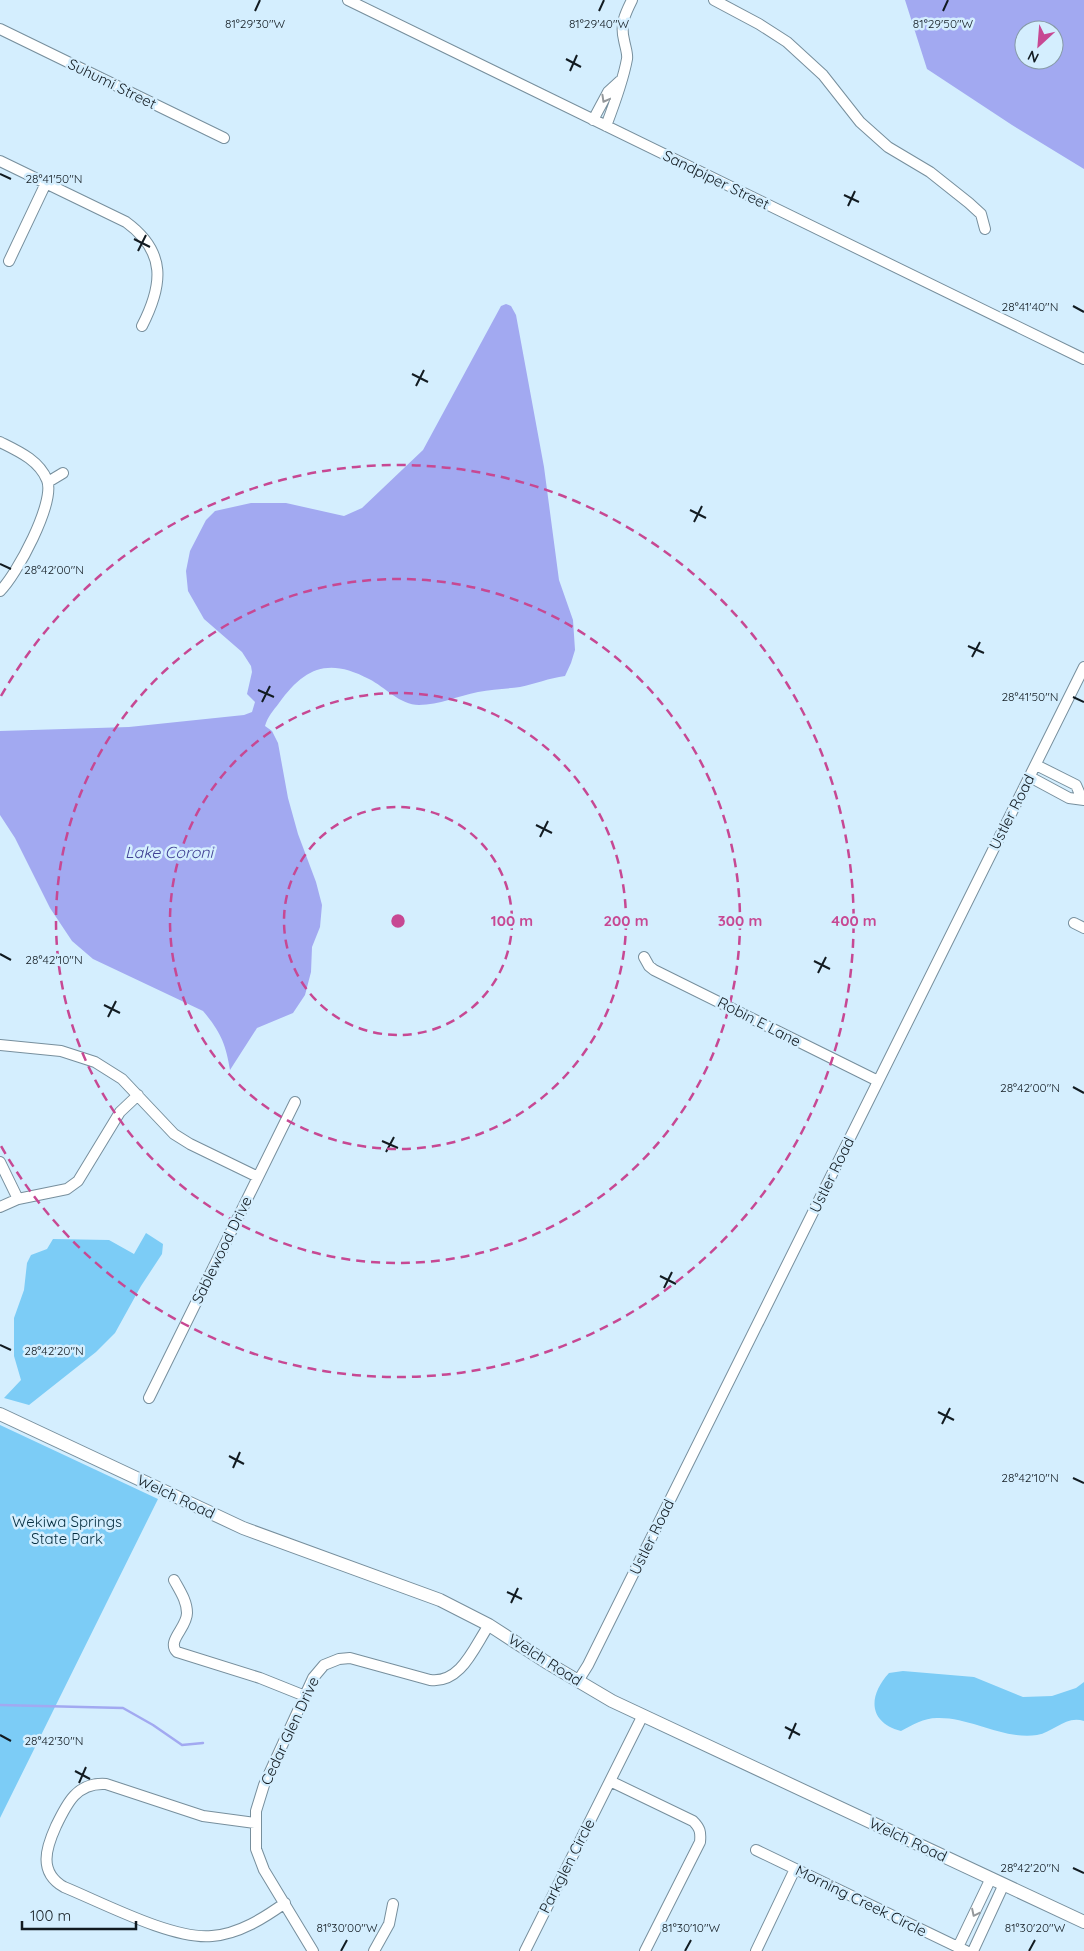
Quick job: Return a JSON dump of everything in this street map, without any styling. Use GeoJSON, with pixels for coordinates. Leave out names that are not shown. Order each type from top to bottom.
{"type":"FeatureCollection","features":[{"type":"Feature","properties":{"kind":"main road","name":"Welch Road"},"geometry":{"type":"LineString","coordinates":[[0,1414],[243,1528],[440,1600],[489,1625],[578,1681],[643,1715],[1084,1922]]}},
{"type":"Feature","properties":{"kind":"street","name":"Sandpiper Street"},"geometry":{"type":"LineString","coordinates":[[348,0],[1084,359]]}},
{"type":"Feature","properties":{"kind":"street"},"geometry":{"type":"LineString","coordinates":[[606,126],[618,96],[627,58],[622,20],[632,0]]}},
{"type":"Feature","properties":{"kind":"street"},"geometry":{"type":"LineString","coordinates":[[714,0],[760,24],[787,42],[823,75],[860,122],[888,146],[930,172],[981,214],[985,229]]}},
{"type":"Feature","properties":{"kind":"street","name":"Suhumi Street"},"geometry":{"type":"LineString","coordinates":[[0,29],[224,138]]}},
{"type":"Feature","properties":{"kind":"street"},"geometry":{"type":"LineString","coordinates":[[593,120],[608,92],[620,82]]}},
{"type":"Feature","properties":{"kind":"street"},"geometry":{"type":"LineString","coordinates":[[0,161],[126,222],[140,233],[151,248],[158,279],[156,294],[142,326]]}},
{"type":"Feature","properties":{"kind":"street"},"geometry":{"type":"LineString","coordinates":[[9,260],[46,183]]}},
{"type":"Feature","properties":{"kind":"street"},"geometry":{"type":"LineString","coordinates":[[0,442],[24,454],[40,467],[48,482],[48,501],[12,580],[0,592]]}},
{"type":"Feature","properties":{"kind":"street"},"geometry":{"type":"LineString","coordinates":[[48,482],[63,473]]}},
{"type":"Feature","properties":{"kind":"street","name":"Ustler Road"},"geometry":{"type":"LineString","coordinates":[[578,1681],[588,1665],[1084,667]]}},
{"type":"Feature","properties":{"kind":"street"},"geometry":{"type":"LineString","coordinates":[[1036,765],[1076,785],[1083,799]]}},
{"type":"Feature","properties":{"kind":"street"},"geometry":{"type":"LineString","coordinates":[[1030,777],[1069,798],[1083,799]]}},
{"type":"Feature","properties":{"kind":"street"},"geometry":{"type":"LineString","coordinates":[[1056,791],[1062,778]]}},
{"type":"Feature","properties":{"kind":"street"},"geometry":{"type":"LineString","coordinates":[[1074,924],[1084,928]]}},
{"type":"Feature","properties":{"kind":"street","name":"Robin E Lane"},"geometry":{"type":"LineString","coordinates":[[644,957],[649,966],[654,970],[878,1082]]}},
{"type":"Feature","properties":{"kind":"street"},"geometry":{"type":"LineString","coordinates":[[0,1045],[62,1051],[80,1056],[109,1069],[138,1094],[174,1134],[190,1144],[258,1177]]}},
{"type":"Feature","properties":{"kind":"street"},"geometry":{"type":"LineString","coordinates":[[0,1207],[18,1199],[67,1189],[78,1180],[86,1170],[120,1112],[138,1094]]}},
{"type":"Feature","properties":{"kind":"street","name":"Sablewood Drive"},"geometry":{"type":"LineString","coordinates":[[149,1398],[295,1102]]}},
{"type":"Feature","properties":{"kind":"street"},"geometry":{"type":"LineString","coordinates":[[0,1162],[18,1199]]}},
{"type":"Feature","properties":{"kind":"street"},"geometry":{"type":"LineString","coordinates":[[174,1580],[186,1602],[187,1611],[184,1626],[173,1641],[172,1645],[176,1652],[260,1678],[305,1696]]}},
{"type":"Feature","properties":{"kind":"street","name":"Cedar Glen Drive"},"geometry":{"type":"LineString","coordinates":[[312,1951],[260,1861],[255,1838],[255,1823],[264,1785],[305,1696],[320,1669],[329,1662],[345,1658],[356,1659],[430,1680],[443,1681],[460,1670],[489,1625]]}},
{"type":"Feature","properties":{"kind":"street","name":"Parkglen Circle"},"geometry":{"type":"LineString","coordinates":[[525,1951],[643,1715]]}},
{"type":"Feature","properties":{"kind":"street"},"geometry":{"type":"LineString","coordinates":[[610,1781],[693,1821],[700,1828],[700,1842],[645,1951]]}},
{"type":"Feature","properties":{"kind":"street"},"geometry":{"type":"LineString","coordinates":[[255,1823],[203,1816],[106,1784],[90,1785],[76,1792],[66,1804],[47,1846],[46,1865],[53,1878],[64,1886],[181,1934],[210,1936],[230,1932],[259,1920],[285,1903]]}},
{"type":"Feature","properties":{"kind":"street","name":"Morning Creek Circle"},"geometry":{"type":"LineString","coordinates":[[756,1850],[962,1949]]}},
{"type":"Feature","properties":{"kind":"street"},"geometry":{"type":"LineString","coordinates":[[757,1950],[795,1869]]}},
{"type":"Feature","properties":{"kind":"street"},"geometry":{"type":"LineString","coordinates":[[962,1949],[991,1878]]}},
{"type":"Feature","properties":{"kind":"street"},"geometry":{"type":"LineString","coordinates":[[973,1951],[1004,1884]]}},
{"type":"Feature","properties":{"kind":"street"},"geometry":{"type":"LineString","coordinates":[[374,1951],[389,1924],[393,1904]]}},
{"type":"Feature","properties":{"kind":"green space"},"geometry":{"type":"Polygon","coordinates":[[[146,1233],[163,1244],[162,1254],[141,1286],[115,1333],[96,1352],[29,1405],[4,1398],[21,1380],[14,1356],[14,1318],[24,1290],[27,1263],[31,1255],[47,1249],[53,1239],[109,1240],[134,1254],[146,1233]]]}},
{"type":"Feature","properties":{"kind":"green space","name":"Wekiwa Springs State Park"},"geometry":{"type":"Polygon","coordinates":[[[0,1425],[158,1499],[0,1818],[0,1425]]]}},
{"type":"Feature","properties":{"kind":"green space"},"geometry":{"type":"Polygon","coordinates":[[[903,1671],[974,1677],[1023,1697],[1052,1696],[1076,1688],[1084,1682],[1084,1721],[1071,1720],[1043,1733],[1024,1736],[999,1732],[962,1721],[937,1718],[914,1724],[901,1731],[890,1727],[877,1715],[875,1699],[877,1690],[889,1673],[903,1671]]]}},
{"type":"Feature","properties":{"kind":"water"},"geometry":{"type":"Polygon","coordinates":[[[905,0],[1084,0],[1084,169],[1012,125],[927,69],[905,0]]]}},
{"type":"Feature","properties":{"kind":"water","name":"Lake Coroni"},"geometry":{"type":"Polygon","coordinates":[[[506,304],[511,306],[516,315],[544,467],[559,580],[573,620],[575,650],[571,663],[565,676],[520,687],[478,692],[426,705],[405,702],[375,682],[354,672],[341,669],[329,668],[308,674],[288,691],[271,714],[265,726],[272,731],[278,743],[288,798],[322,905],[320,927],[312,947],[311,972],[305,995],[293,1013],[257,1028],[230,1070],[221,1038],[203,1011],[93,959],[72,941],[50,908],[15,838],[0,815],[0,731],[129,727],[244,715],[252,712],[255,702],[247,694],[252,672],[251,666],[242,652],[204,619],[188,591],[186,571],[190,551],[206,520],[215,511],[251,503],[286,503],[344,516],[362,508],[423,450],[501,306],[506,304]]]}},
{"type":"Feature","properties":{"kind":"waterway"},"geometry":{"type":"LineString","coordinates":[[0,1705],[123,1708],[153,1725],[182,1745],[203,1743]]}}]}
